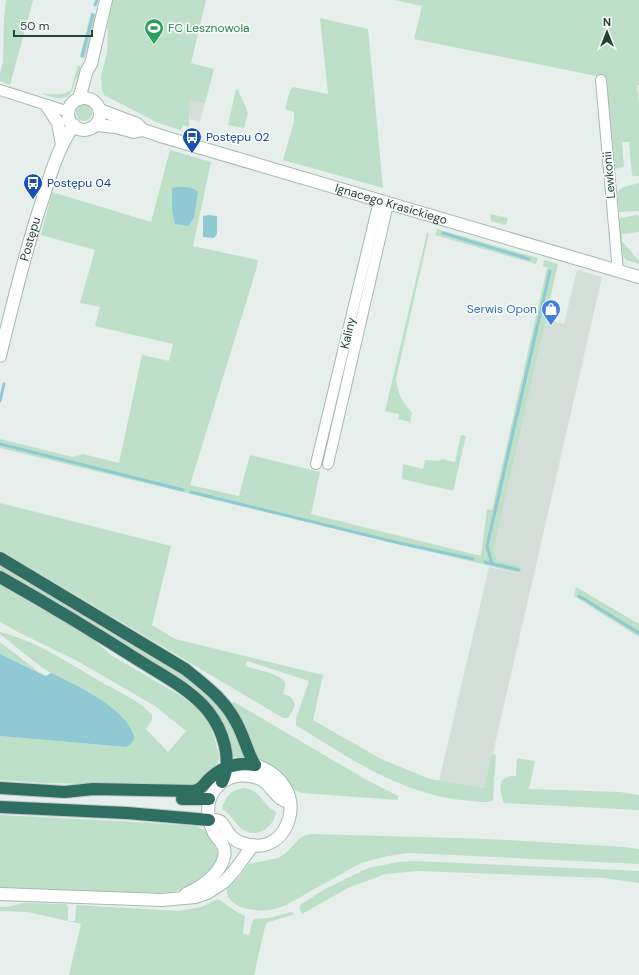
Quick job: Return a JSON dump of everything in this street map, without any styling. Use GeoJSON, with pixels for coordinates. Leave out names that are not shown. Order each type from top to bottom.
{"type":"FeatureCollection","features":[{"type":"Feature","properties":{"kind":"highway"},"geometry":{"type":"LineString","coordinates":[[0,558],[185,669],[210,689],[218,696],[233,716],[255,765],[241,764],[227,767],[215,774],[201,788],[193,791],[93,790],[65,792],[0,788]]}},
{"type":"Feature","properties":{"kind":"highway"},"geometry":{"type":"LineString","coordinates":[[0,576],[98,634],[190,694],[209,712],[222,736],[227,767],[222,782]]}},
{"type":"Feature","properties":{"kind":"highway"},"geometry":{"type":"LineString","coordinates":[[65,792],[86,796],[209,799]]}},
{"type":"Feature","properties":{"kind":"highway"},"geometry":{"type":"LineString","coordinates":[[0,807],[127,813],[209,820]]}},
{"type":"Feature","properties":{"kind":"street"},"geometry":{"type":"LineString","coordinates":[[80,99],[87,70],[91,64],[106,0]]}},
{"type":"Feature","properties":{"kind":"street"},"geometry":{"type":"LineString","coordinates":[[91,64],[94,72],[91,89],[97,106],[100,118],[96,125],[90,129],[83,130],[74,126],[70,120],[69,112],[73,104],[80,99],[87,99],[97,106]]}},
{"type":"Feature","properties":{"kind":"street","name":"Lewkonii"},"geometry":{"type":"LineString","coordinates":[[601,80],[618,271]]}},
{"type":"Feature","properties":{"kind":"street"},"geometry":{"type":"LineString","coordinates":[[0,90],[69,112]]}},
{"type":"Feature","properties":{"kind":"street"},"geometry":{"type":"LineString","coordinates":[[47,106],[58,123],[62,145]]}},
{"type":"Feature","properties":{"kind":"street","name":"Ignacego Krasickiego"},"geometry":{"type":"LineString","coordinates":[[97,106],[136,124],[143,130],[639,277]]}},
{"type":"Feature","properties":{"kind":"street","name":"Ignacego Krasickiego"},"geometry":{"type":"LineString","coordinates":[[96,125],[116,127],[134,132],[143,130]]}},
{"type":"Feature","properties":{"kind":"street","name":"Postępu"},"geometry":{"type":"LineString","coordinates":[[0,356],[21,270],[50,177],[62,145],[74,126]]}},
{"type":"Feature","properties":{"kind":"street","name":"Kaliny"},"geometry":{"type":"LineString","coordinates":[[316,464],[383,202]]}},
{"type":"Feature","properties":{"kind":"street","name":"Kaliny"},"geometry":{"type":"LineString","coordinates":[[328,464],[383,202]]}},
{"type":"Feature","properties":{"kind":"street"},"geometry":{"type":"LineString","coordinates":[[209,820],[221,822],[233,838],[243,843],[253,845],[269,843],[283,832],[289,822],[290,816],[286,790],[280,781],[267,770],[255,765]]}},
{"type":"Feature","properties":{"kind":"street"},"geometry":{"type":"LineString","coordinates":[[178,898],[202,885],[216,873],[224,856],[224,845],[213,832],[209,820],[209,799],[217,786],[229,778],[237,776],[255,777],[266,782],[281,800],[289,802]]}},
{"type":"Feature","properties":{"kind":"street"},"geometry":{"type":"LineString","coordinates":[[0,894],[142,900],[162,900],[201,895],[211,891],[224,882],[235,870],[253,845]]}},
{"type":"Feature","properties":{"kind":"shaded area"},"geometry":{"type":"Polygon","coordinates":[[[190,100],[205,103],[200,122],[190,119],[190,100]]]}},
{"type":"Feature","properties":{"kind":"shaded area"},"geometry":{"type":"Polygon","coordinates":[[[577,270],[602,277],[485,788],[439,781],[489,567],[519,573],[520,566],[497,560],[494,548],[495,538],[545,320],[564,324],[577,270]]]}},
{"type":"Feature","properties":{"kind":"green space"},"geometry":{"type":"Polygon","coordinates":[[[6,0],[33,0],[10,85],[0,81],[0,73],[3,62],[6,0]]]}},
{"type":"Feature","properties":{"kind":"green space"},"geometry":{"type":"Polygon","coordinates":[[[113,0],[206,0],[191,63],[214,69],[205,103],[190,101],[189,127],[183,125],[181,130],[158,123],[104,95],[102,91],[101,76],[107,53],[107,27],[113,0]]]}},
{"type":"Feature","properties":{"kind":"green space"},"geometry":{"type":"Polygon","coordinates":[[[395,0],[639,0],[639,85],[637,85],[639,106],[639,176],[633,176],[632,174],[629,142],[622,142],[624,167],[615,169],[606,78],[414,39],[422,6],[395,0]]]}},
{"type":"Feature","properties":{"kind":"green space"},"geometry":{"type":"Polygon","coordinates":[[[91,12],[97,15],[85,58],[80,57],[91,12]]]}},
{"type":"Feature","properties":{"kind":"green space"},"geometry":{"type":"Polygon","coordinates":[[[320,18],[368,29],[383,188],[283,160],[294,122],[294,112],[285,109],[290,90],[293,87],[328,94],[320,18]]]}},
{"type":"Feature","properties":{"kind":"green space"},"geometry":{"type":"Polygon","coordinates":[[[78,65],[81,67],[78,79],[76,78],[73,89],[69,95],[62,98],[57,98],[40,93],[64,94],[71,90],[78,65]]]}},
{"type":"Feature","properties":{"kind":"green space"},"geometry":{"type":"Polygon","coordinates":[[[236,89],[238,90],[248,112],[244,128],[228,125],[236,89]]]}},
{"type":"Feature","properties":{"kind":"green space"},"geometry":{"type":"Polygon","coordinates":[[[84,105],[90,107],[92,113],[90,119],[84,121],[78,119],[76,113],[78,107],[84,105]]]}},
{"type":"Feature","properties":{"kind":"green space"},"geometry":{"type":"Polygon","coordinates":[[[170,150],[211,162],[193,246],[258,260],[190,485],[239,496],[250,455],[320,472],[311,514],[481,556],[487,509],[492,510],[547,268],[543,266],[544,260],[558,264],[494,548],[497,560],[520,566],[519,573],[0,448],[0,439],[73,457],[83,454],[119,463],[142,355],[169,361],[173,344],[95,326],[100,307],[80,303],[95,250],[41,235],[52,192],[151,222],[170,150]]]}},
{"type":"Feature","properties":{"kind":"green space"},"geometry":{"type":"Polygon","coordinates":[[[639,183],[639,211],[619,212],[617,192],[623,187],[639,183]]]}},
{"type":"Feature","properties":{"kind":"green space"},"geometry":{"type":"Polygon","coordinates":[[[490,214],[508,218],[506,225],[491,221],[490,214]]]}},
{"type":"Feature","properties":{"kind":"green space"},"geometry":{"type":"Polygon","coordinates":[[[637,215],[639,216],[639,232],[622,234],[622,241],[639,261],[639,264],[626,260],[621,254],[618,222],[620,218],[637,215]]]}},
{"type":"Feature","properties":{"kind":"green space"},"geometry":{"type":"Polygon","coordinates":[[[437,229],[538,258],[536,264],[435,235],[437,229]]]}},
{"type":"Feature","properties":{"kind":"green space"},"geometry":{"type":"Polygon","coordinates":[[[427,233],[429,233],[396,379],[401,398],[412,413],[410,422],[398,419],[399,414],[385,411],[427,233]]]}},
{"type":"Feature","properties":{"kind":"green space"},"geometry":{"type":"Polygon","coordinates":[[[461,435],[466,436],[453,491],[402,479],[403,464],[423,469],[425,460],[440,461],[441,459],[455,462],[461,435]]]}},
{"type":"Feature","properties":{"kind":"green space"},"geometry":{"type":"Polygon","coordinates":[[[0,503],[171,546],[152,625],[175,639],[323,675],[313,720],[381,759],[430,779],[484,788],[492,754],[496,755],[493,800],[482,802],[448,798],[424,792],[402,784],[358,763],[296,725],[296,719],[309,681],[247,661],[245,666],[272,674],[282,678],[284,681],[285,686],[283,694],[294,701],[295,706],[288,718],[283,718],[0,550],[0,503]]]}},
{"type":"Feature","properties":{"kind":"green space"},"geometry":{"type":"Polygon","coordinates":[[[0,566],[190,679],[214,699],[232,724],[245,757],[233,757],[229,735],[220,717],[200,693],[191,685],[0,572],[0,566]]]}},
{"type":"Feature","properties":{"kind":"green space"},"geometry":{"type":"Polygon","coordinates":[[[0,582],[86,633],[111,655],[181,696],[198,709],[207,721],[214,736],[219,755],[218,762],[209,773],[198,782],[190,786],[44,783],[0,780],[0,736],[126,747],[134,736],[128,724],[109,706],[98,698],[44,669],[0,634],[0,632],[40,647],[141,705],[152,715],[152,720],[146,729],[168,752],[186,731],[155,706],[79,662],[0,622],[0,582]]]}},
{"type":"Feature","properties":{"kind":"green space"},"geometry":{"type":"Polygon","coordinates":[[[576,587],[639,624],[639,637],[574,596],[576,587]]]}},
{"type":"Feature","properties":{"kind":"green space"},"geometry":{"type":"Polygon","coordinates":[[[0,642],[39,672],[0,654],[0,642]]]}},
{"type":"Feature","properties":{"kind":"green space"},"geometry":{"type":"Polygon","coordinates":[[[234,702],[365,779],[398,796],[398,800],[302,793],[294,790],[281,773],[259,759],[254,753],[241,719],[232,704],[234,702]]]}},
{"type":"Feature","properties":{"kind":"green space"},"geometry":{"type":"Polygon","coordinates":[[[517,758],[535,761],[529,789],[620,792],[639,795],[639,810],[504,803],[501,792],[501,783],[502,780],[510,776],[516,776],[517,758]]]}},
{"type":"Feature","properties":{"kind":"green space"},"geometry":{"type":"Polygon","coordinates":[[[243,788],[255,792],[271,809],[276,812],[272,823],[264,830],[253,833],[242,829],[228,813],[222,809],[225,801],[232,792],[243,788]]]}},
{"type":"Feature","properties":{"kind":"green space"},"geometry":{"type":"Polygon","coordinates":[[[0,815],[197,826],[207,833],[214,843],[217,851],[217,859],[214,866],[202,878],[187,887],[173,892],[161,893],[0,888],[0,815]]]}},
{"type":"Feature","properties":{"kind":"green space"},"geometry":{"type":"Polygon","coordinates":[[[312,834],[490,839],[624,847],[639,849],[639,864],[409,853],[384,857],[359,864],[288,904],[274,909],[250,909],[236,905],[231,901],[227,889],[249,864],[278,858],[286,853],[300,838],[312,834]]]}},
{"type":"Feature","properties":{"kind":"green space"},"geometry":{"type":"Polygon","coordinates":[[[414,861],[639,871],[639,883],[604,878],[418,871],[385,874],[348,888],[302,914],[300,905],[325,889],[368,868],[398,862],[414,861]]]}},
{"type":"Feature","properties":{"kind":"green space"},"geometry":{"type":"Polygon","coordinates":[[[218,899],[245,916],[243,934],[249,935],[254,919],[269,918],[291,912],[295,914],[266,923],[254,975],[69,975],[81,924],[28,912],[0,911],[0,907],[24,903],[66,904],[68,907],[68,921],[75,921],[77,905],[180,911],[201,907],[218,899]]]}},
{"type":"Feature","properties":{"kind":"water"},"geometry":{"type":"Polygon","coordinates":[[[172,188],[190,188],[198,192],[194,218],[188,226],[175,224],[172,210],[172,188]]]}},
{"type":"Feature","properties":{"kind":"water"},"geometry":{"type":"Polygon","coordinates":[[[203,216],[217,216],[217,234],[214,238],[203,237],[203,216]]]}},
{"type":"Feature","properties":{"kind":"water"},"geometry":{"type":"Polygon","coordinates":[[[0,654],[46,676],[51,673],[97,697],[109,705],[127,723],[134,735],[133,742],[126,747],[0,736],[0,654]]]}},
{"type":"Feature","properties":{"kind":"waterway"},"geometry":{"type":"LineString","coordinates":[[95,5],[97,0]]}},
{"type":"Feature","properties":{"kind":"waterway"},"geometry":{"type":"LineString","coordinates":[[82,56],[93,15]]}},
{"type":"Feature","properties":{"kind":"waterway"},"geometry":{"type":"LineString","coordinates":[[443,233],[529,259]]}},
{"type":"Feature","properties":{"kind":"waterway"},"geometry":{"type":"LineString","coordinates":[[492,564],[487,546],[550,271]]}},
{"type":"Feature","properties":{"kind":"waterway"},"geometry":{"type":"LineString","coordinates":[[0,401],[4,384]]}},
{"type":"Feature","properties":{"kind":"waterway"},"geometry":{"type":"LineString","coordinates":[[0,444],[183,490]]}},
{"type":"Feature","properties":{"kind":"waterway"},"geometry":{"type":"LineString","coordinates":[[191,492],[399,543],[473,559]]}},
{"type":"Feature","properties":{"kind":"waterway"},"geometry":{"type":"LineString","coordinates":[[485,562],[519,570]]}},
{"type":"Feature","properties":{"kind":"waterway"},"geometry":{"type":"LineString","coordinates":[[579,596],[639,633]]}},
{"type":"Feature","properties":{"kind":"place","name":"FC Lesznowola"},"geometry":{"type":"Point","coordinates":[154,45]}},
{"type":"Feature","properties":{"kind":"place","name":"Postępu 02"},"geometry":{"type":"Point","coordinates":[192,154]}},
{"type":"Feature","properties":{"kind":"place","name":"Postępu 04"},"geometry":{"type":"Point","coordinates":[33,200]}},
{"type":"Feature","properties":{"kind":"place","name":"Serwis Opon"},"geometry":{"type":"Point","coordinates":[551,326]}}]}
